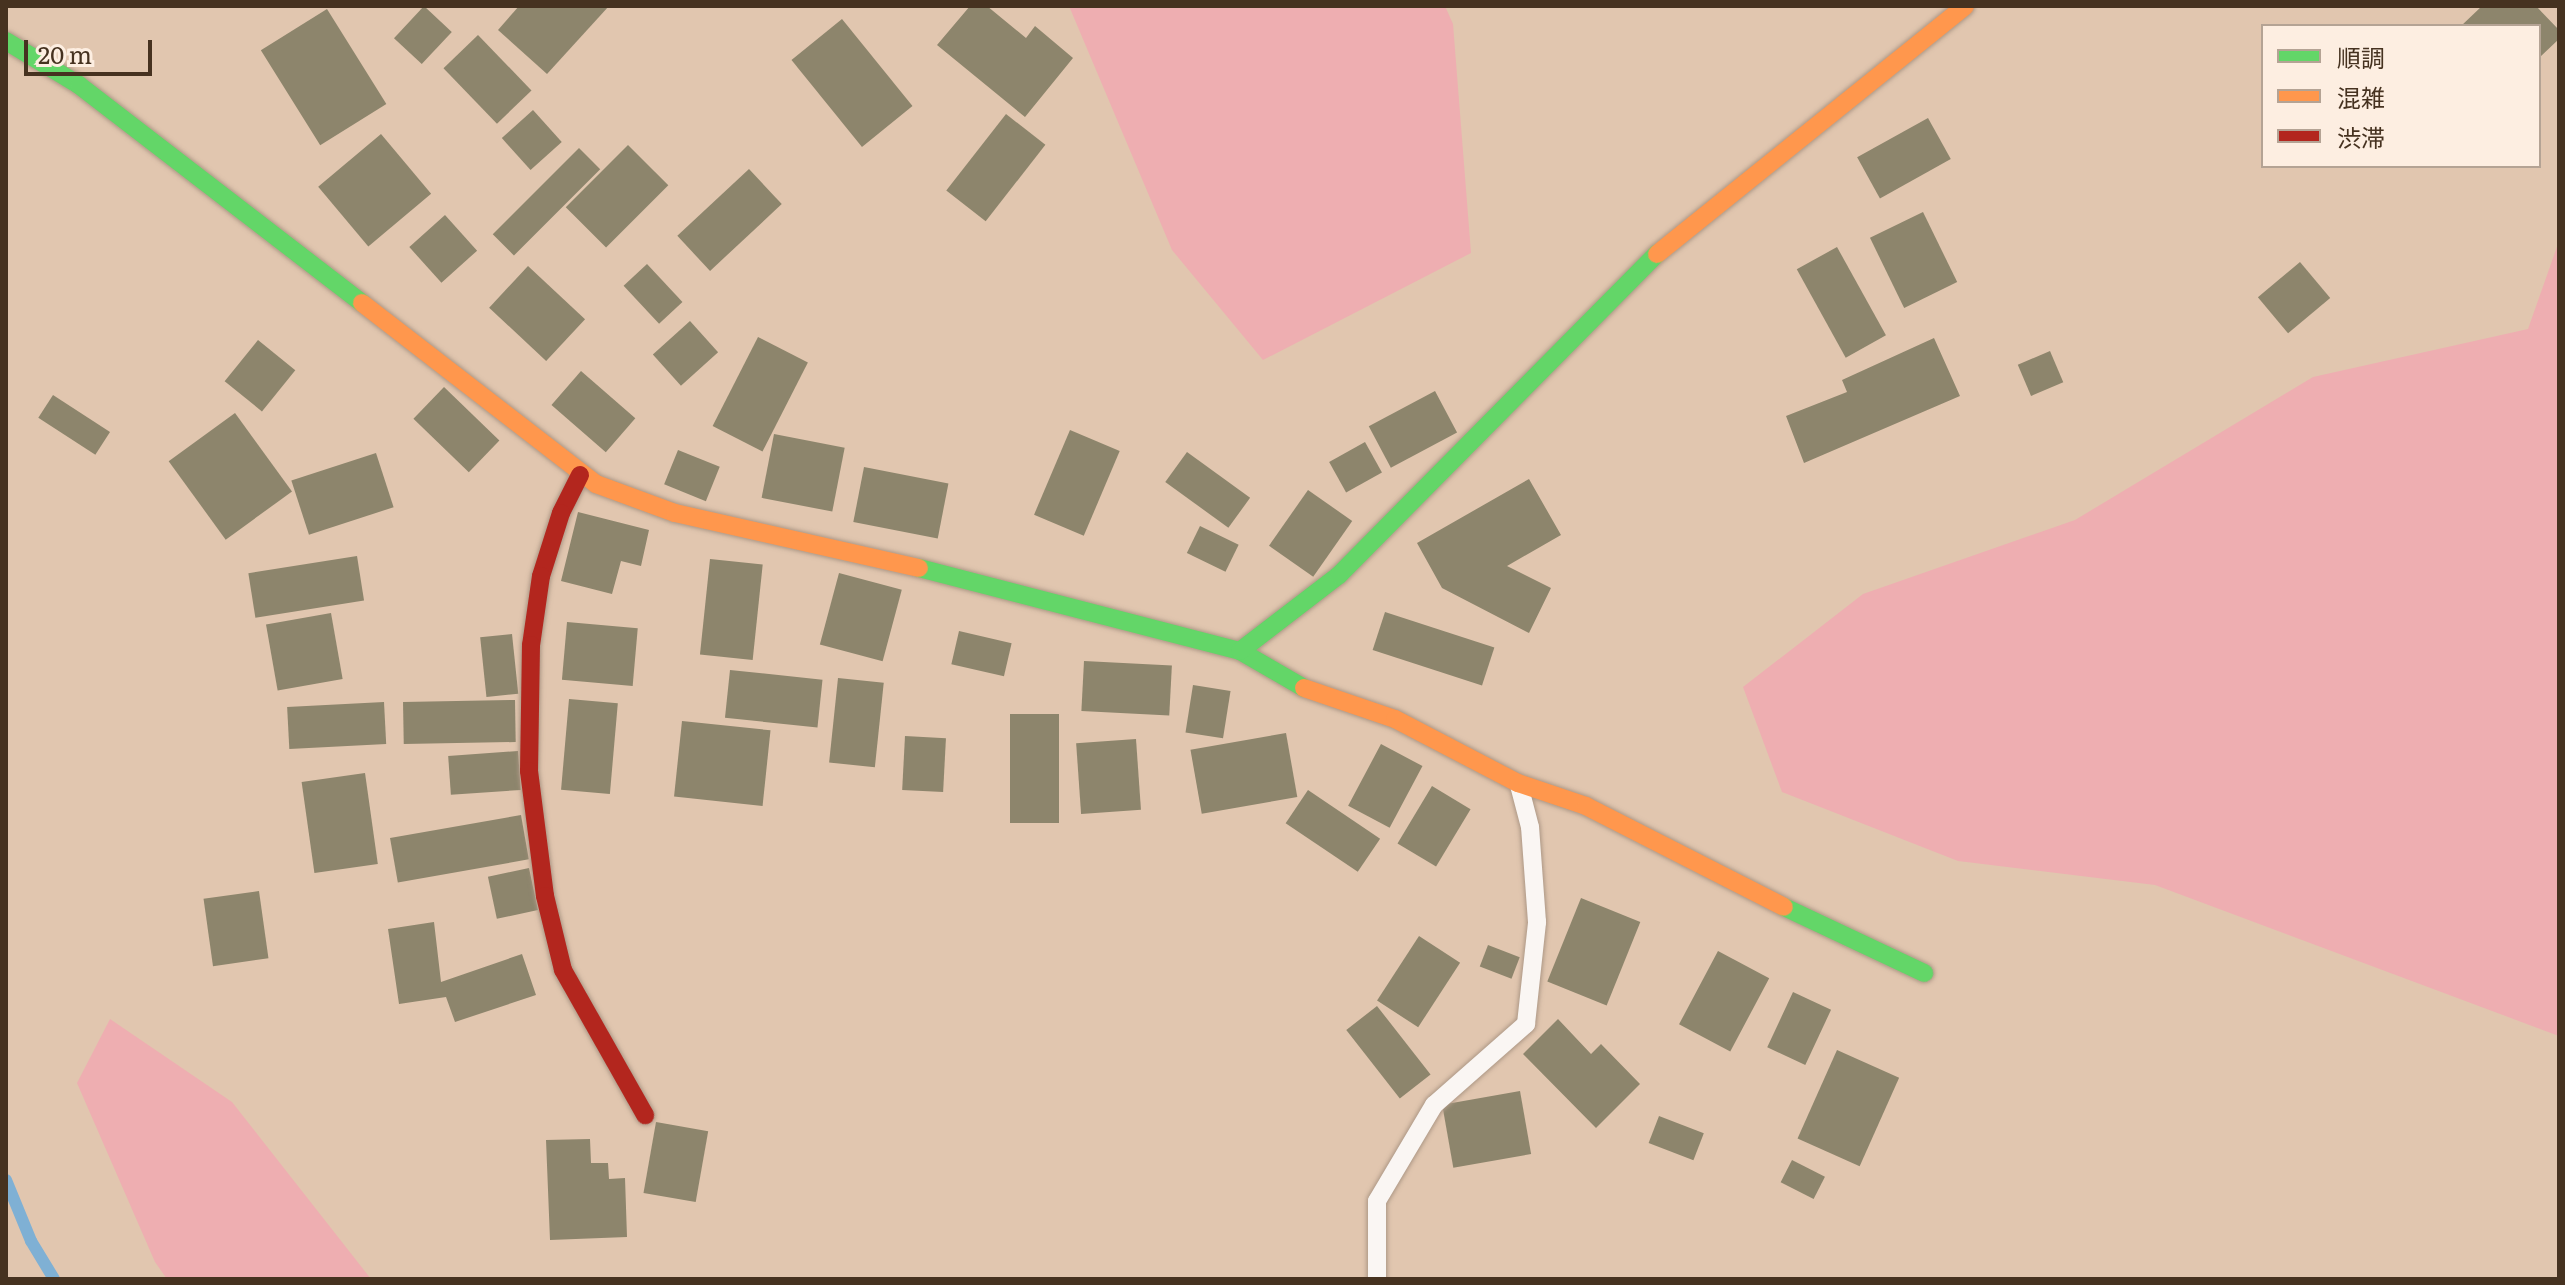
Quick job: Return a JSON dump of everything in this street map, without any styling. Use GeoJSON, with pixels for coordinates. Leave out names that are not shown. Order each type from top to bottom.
{"type":"FeatureCollection","features":[{"type":"Feature","properties":{"kind":"street"},"geometry":{"type":"LineString","coordinates":[[1240,651],[1339,575],[1676,235],[1965,6]]}},
{"type":"Feature","properties":{"kind":"street"},"geometry":{"type":"LineString","coordinates":[[6,41],[79,85],[580,475],[675,513],[947,574],[1240,651],[1317,696],[1395,719],[1518,783],[1586,806],[1850,941],[1924,973]]}},
{"type":"Feature","properties":{"kind":"street"},"geometry":{"type":"LineString","coordinates":[[580,475],[561,513],[541,576],[531,645],[529,771],[545,896],[563,970],[645,1115]]}},
{"type":"Feature","properties":{"kind":"lane"},"geometry":{"type":"LineString","coordinates":[[1377,1279],[1377,1201],[1385,1187],[1434,1105],[1526,1024],[1537,922],[1530,827],[1518,783]]}},
{"type":"Feature","properties":{"kind":"shaded area"},"geometry":{"type":"Polygon","coordinates":[[[1069,6],[1445,6],[1453,24],[1471,253],[1263,360],[1172,250],[1069,6]]]}},
{"type":"Feature","properties":{"kind":"shaded area"},"geometry":{"type":"Polygon","coordinates":[[[2559,241],[2559,1036],[2155,885],[1958,861],[1782,792],[1743,687],[1863,594],[2075,520],[2313,377],[2528,329],[2559,241]]]}},
{"type":"Feature","properties":{"kind":"shaded area"},"geometry":{"type":"Polygon","coordinates":[[[110,1019],[232,1102],[371,1279],[167,1279],[155,1262],[77,1083],[110,1019]]]}},
{"type":"Feature","properties":{"kind":"building"},"geometry":{"type":"Polygon","coordinates":[[[424,6],[452,32],[422,64],[394,38],[424,6]]]}},
{"type":"Feature","properties":{"kind":"building"},"geometry":{"type":"Polygon","coordinates":[[[519,6],[609,6],[547,74],[498,30],[519,6]]]}},
{"type":"Feature","properties":{"kind":"building"},"geometry":{"type":"Polygon","coordinates":[[[970,6],[987,6],[1026,38],[1035,26],[1073,58],[1025,117],[937,45],[970,6]]]}},
{"type":"Feature","properties":{"kind":"building"},"geometry":{"type":"Polygon","coordinates":[[[2482,6],[2536,6],[2559,30],[2559,39],[2541,56],[2541,24],[2463,24],[2482,6]]]}},
{"type":"Feature","properties":{"kind":"building"},"geometry":{"type":"Polygon","coordinates":[[[327,9],[386,104],[320,145],[261,50],[327,9]]]}},
{"type":"Feature","properties":{"kind":"building"},"geometry":{"type":"Polygon","coordinates":[[[842,19],[912,106],[862,147],[791,60],[842,19]]]}},
{"type":"Feature","properties":{"kind":"building"},"geometry":{"type":"Polygon","coordinates":[[[478,35],[531,90],[497,124],[443,68],[478,35]]]}},
{"type":"Feature","properties":{"kind":"building"},"geometry":{"type":"Polygon","coordinates":[[[533,110],[562,142],[531,170],[502,138],[533,110]]]}},
{"type":"Feature","properties":{"kind":"building"},"geometry":{"type":"Polygon","coordinates":[[[1006,114],[1045,145],[986,221],[946,190],[1006,114]]]}},
{"type":"Feature","properties":{"kind":"building"},"geometry":{"type":"Polygon","coordinates":[[[1928,118],[1951,159],[1880,198],[1857,157],[1928,118]]]}},
{"type":"Feature","properties":{"kind":"building"},"geometry":{"type":"Polygon","coordinates":[[[381,134],[431,194],[368,246],[318,187],[381,134]]]}},
{"type":"Feature","properties":{"kind":"building"},"geometry":{"type":"Polygon","coordinates":[[[628,145],[668,185],[606,248],[566,207],[628,145]]]}},
{"type":"Feature","properties":{"kind":"building"},"geometry":{"type":"Polygon","coordinates":[[[579,148],[600,169],[514,255],[493,234],[579,148]]]}},
{"type":"Feature","properties":{"kind":"building"},"geometry":{"type":"Polygon","coordinates":[[[749,169],[782,204],[710,271],[677,236],[749,169]]]}},
{"type":"Feature","properties":{"kind":"building"},"geometry":{"type":"Polygon","coordinates":[[[1923,212],[1957,282],[1904,308],[1870,238],[1923,212]]]}},
{"type":"Feature","properties":{"kind":"building"},"geometry":{"type":"Polygon","coordinates":[[[445,215],[477,251],[441,283],[409,247],[445,215]]]}},
{"type":"Feature","properties":{"kind":"building"},"geometry":{"type":"Polygon","coordinates":[[[1837,247],[1886,335],[1846,358],[1797,269],[1837,247]]]}},
{"type":"Feature","properties":{"kind":"building"},"geometry":{"type":"Polygon","coordinates":[[[2300,262],[2330,298],[2288,333],[2258,297],[2300,262]]]}},
{"type":"Feature","properties":{"kind":"building"},"geometry":{"type":"Polygon","coordinates":[[[647,264],[682,302],[659,324],[624,286],[647,264]]]}},
{"type":"Feature","properties":{"kind":"building"},"geometry":{"type":"Polygon","coordinates":[[[528,266],[585,319],[546,361],[489,308],[528,266]]]}},
{"type":"Feature","properties":{"kind":"building"},"geometry":{"type":"Polygon","coordinates":[[[690,321],[718,352],[681,386],[653,354],[690,321]]]}},
{"type":"Feature","properties":{"kind":"building"},"geometry":{"type":"Polygon","coordinates":[[[758,337],[808,362],[762,452],[713,426],[758,337]]]}},
{"type":"Feature","properties":{"kind":"building"},"geometry":{"type":"Polygon","coordinates":[[[1934,338],[1960,396],[1804,463],[1786,416],[1847,392],[1842,380],[1934,338]]]}},
{"type":"Feature","properties":{"kind":"building"},"geometry":{"type":"Polygon","coordinates":[[[258,340],[295,370],[262,411],[225,381],[258,340]]]}},
{"type":"Feature","properties":{"kind":"building"},"geometry":{"type":"Polygon","coordinates":[[[2050,351],[2063,382],[2031,396],[2018,365],[2050,351]]]}},
{"type":"Feature","properties":{"kind":"building"},"geometry":{"type":"Polygon","coordinates":[[[581,371],[635,418],[606,452],[551,405],[581,371]]]}},
{"type":"Feature","properties":{"kind":"building"},"geometry":{"type":"Polygon","coordinates":[[[444,387],[499,440],[469,472],[413,419],[444,387]]]}},
{"type":"Feature","properties":{"kind":"building"},"geometry":{"type":"Polygon","coordinates":[[[1435,391],[1457,432],[1391,468],[1369,426],[1435,391]]]}},
{"type":"Feature","properties":{"kind":"building"},"geometry":{"type":"Polygon","coordinates":[[[53,395],[110,432],[95,455],[38,418],[53,395]]]}},
{"type":"Feature","properties":{"kind":"building"},"geometry":{"type":"Polygon","coordinates":[[[235,413],[292,491],[226,540],[169,461],[235,413]]]}},
{"type":"Feature","properties":{"kind":"building"},"geometry":{"type":"Polygon","coordinates":[[[1070,430],[1120,451],[1084,536],[1034,515],[1070,430]]]}},
{"type":"Feature","properties":{"kind":"building"},"geometry":{"type":"Polygon","coordinates":[[[774,434],[845,448],[832,512],[762,498],[774,434]]]}},
{"type":"Feature","properties":{"kind":"building"},"geometry":{"type":"Polygon","coordinates":[[[1365,442],[1382,473],[1346,492],[1329,462],[1365,442]]]}},
{"type":"Feature","properties":{"kind":"building"},"geometry":{"type":"Polygon","coordinates":[[[678,450],[720,467],[706,501],[664,484],[678,450]]]}},
{"type":"Feature","properties":{"kind":"building"},"geometry":{"type":"Polygon","coordinates":[[[1187,452],[1250,498],[1228,528],[1165,482],[1187,452]]]}},
{"type":"Feature","properties":{"kind":"building"},"geometry":{"type":"Polygon","coordinates":[[[376,453],[394,507],[309,535],[291,481],[376,453]]]}},
{"type":"Feature","properties":{"kind":"building"},"geometry":{"type":"Polygon","coordinates":[[[864,467],[948,483],[938,538],[853,522],[864,467]]]}},
{"type":"Feature","properties":{"kind":"building"},"geometry":{"type":"Polygon","coordinates":[[[1529,479],[1561,535],[1507,566],[1551,588],[1529,633],[1442,588],[1417,543],[1529,479]]]}},
{"type":"Feature","properties":{"kind":"building"},"geometry":{"type":"Polygon","coordinates":[[[1308,490],[1352,521],[1313,577],[1269,546],[1308,490]]]}},
{"type":"Feature","properties":{"kind":"building"},"geometry":{"type":"Polygon","coordinates":[[[578,512],[649,530],[641,566],[621,561],[612,594],[561,581],[578,512]]]}},
{"type":"Feature","properties":{"kind":"building"},"geometry":{"type":"Polygon","coordinates":[[[1200,526],[1239,545],[1225,572],[1187,553],[1200,526]]]}},
{"type":"Feature","properties":{"kind":"building"},"geometry":{"type":"Polygon","coordinates":[[[357,556],[364,600],[255,618],[248,573],[357,556]]]}},
{"type":"Feature","properties":{"kind":"building"},"geometry":{"type":"Polygon","coordinates":[[[710,559],[763,565],[753,660],[700,654],[710,559]]]}},
{"type":"Feature","properties":{"kind":"building"},"geometry":{"type":"Polygon","coordinates":[[[839,573],[902,590],[883,661],[820,644],[839,573]]]}},
{"type":"Feature","properties":{"kind":"building"},"geometry":{"type":"Polygon","coordinates":[[[1385,612],[1494,648],[1482,686],[1373,650],[1385,612]]]}},
{"type":"Feature","properties":{"kind":"building"},"geometry":{"type":"Polygon","coordinates":[[[331,613],[343,679],[278,690],[266,624],[331,613]]]}},
{"type":"Feature","properties":{"kind":"building"},"geometry":{"type":"Polygon","coordinates":[[[567,622],[638,628],[633,686],[562,680],[567,622]]]}},
{"type":"Feature","properties":{"kind":"building"},"geometry":{"type":"Polygon","coordinates":[[[959,631],[1012,643],[1004,676],[951,664],[959,631]]]}},
{"type":"Feature","properties":{"kind":"building"},"geometry":{"type":"Polygon","coordinates":[[[512,634],[518,694],[486,697],[480,637],[512,634]]]}},
{"type":"Feature","properties":{"kind":"building"},"geometry":{"type":"Polygon","coordinates":[[[1084,661],[1172,666],[1169,716],[1081,711],[1084,661]]]}},
{"type":"Feature","properties":{"kind":"building"},"geometry":{"type":"Polygon","coordinates":[[[730,670],[822,680],[817,727],[725,718],[730,670]]]}},
{"type":"Feature","properties":{"kind":"building"},"geometry":{"type":"Polygon","coordinates":[[[838,678],[884,683],[875,767],[829,763],[838,678]]]}},
{"type":"Feature","properties":{"kind":"building"},"geometry":{"type":"Polygon","coordinates":[[[1193,685],[1231,691],[1223,738],[1185,732],[1193,685]]]}},
{"type":"Feature","properties":{"kind":"building"},"geometry":{"type":"Polygon","coordinates":[[[569,699],[618,703],[610,794],[561,790],[569,699]]]}},
{"type":"Feature","properties":{"kind":"building"},"geometry":{"type":"Polygon","coordinates":[[[515,700],[516,742],[404,744],[403,702],[515,700]]]}},
{"type":"Feature","properties":{"kind":"building"},"geometry":{"type":"Polygon","coordinates":[[[384,702],[386,744],[289,749],[287,707],[384,702]]]}},
{"type":"Feature","properties":{"kind":"building"},"geometry":{"type":"Polygon","coordinates":[[[1010,714],[1059,714],[1059,823],[1010,823],[1010,714]]]}},
{"type":"Feature","properties":{"kind":"building"},"geometry":{"type":"Polygon","coordinates":[[[682,721],[771,730],[763,806],[674,797],[682,721]]]}},
{"type":"Feature","properties":{"kind":"building"},"geometry":{"type":"Polygon","coordinates":[[[1286,733],[1297,797],[1202,814],[1190,750],[1286,733]]]}},
{"type":"Feature","properties":{"kind":"building"},"geometry":{"type":"Polygon","coordinates":[[[905,736],[946,738],[943,792],[902,790],[905,736]]]}},
{"type":"Feature","properties":{"kind":"building"},"geometry":{"type":"Polygon","coordinates":[[[1136,739],[1141,810],[1081,814],[1076,743],[1136,739]]]}},
{"type":"Feature","properties":{"kind":"building"},"geometry":{"type":"Polygon","coordinates":[[[1381,744],[1422,766],[1390,828],[1348,806],[1381,744]]]}},
{"type":"Feature","properties":{"kind":"building"},"geometry":{"type":"Polygon","coordinates":[[[518,751],[521,790],[451,795],[448,756],[518,751]]]}},
{"type":"Feature","properties":{"kind":"building"},"geometry":{"type":"Polygon","coordinates":[[[365,773],[378,864],[314,873],[302,782],[365,773]]]}},
{"type":"Feature","properties":{"kind":"building"},"geometry":{"type":"Polygon","coordinates":[[[1432,786],[1471,809],[1436,867],[1397,843],[1432,786]]]}},
{"type":"Feature","properties":{"kind":"building"},"geometry":{"type":"Polygon","coordinates":[[[1308,790],[1380,839],[1358,872],[1286,823],[1308,790]]]}},
{"type":"Feature","properties":{"kind":"building"},"geometry":{"type":"Polygon","coordinates":[[[521,815],[529,859],[398,882],[390,838],[521,815]]]}},
{"type":"Feature","properties":{"kind":"building"},"geometry":{"type":"Polygon","coordinates":[[[529,868],[538,910],[497,919],[488,877],[529,868]]]}},
{"type":"Feature","properties":{"kind":"building"},"geometry":{"type":"Polygon","coordinates":[[[259,891],[268,958],[213,966],[204,899],[259,891]]]}},
{"type":"Feature","properties":{"kind":"building"},"geometry":{"type":"Polygon","coordinates":[[[1581,898],[1640,922],[1607,1005],[1547,981],[1581,898]]]}},
{"type":"Feature","properties":{"kind":"building"},"geometry":{"type":"Polygon","coordinates":[[[434,922],[441,982],[522,954],[536,995],[455,1022],[446,997],[399,1004],[388,929],[434,922]]]}},
{"type":"Feature","properties":{"kind":"building"},"geometry":{"type":"Polygon","coordinates":[[[1419,936],[1460,963],[1418,1027],[1377,1001],[1419,936]]]}},
{"type":"Feature","properties":{"kind":"building"},"geometry":{"type":"Polygon","coordinates":[[[1488,945],[1520,957],[1511,979],[1480,966],[1488,945]]]}},
{"type":"Feature","properties":{"kind":"building"},"geometry":{"type":"Polygon","coordinates":[[[1718,951],[1769,978],[1730,1052],[1679,1024],[1718,951]]]}},
{"type":"Feature","properties":{"kind":"building"},"geometry":{"type":"Polygon","coordinates":[[[1793,992],[1831,1010],[1805,1065],[1767,1047],[1793,992]]]}},
{"type":"Feature","properties":{"kind":"building"},"geometry":{"type":"Polygon","coordinates":[[[1377,1006],[1431,1075],[1400,1099],[1346,1030],[1377,1006]]]}},
{"type":"Feature","properties":{"kind":"building"},"geometry":{"type":"Polygon","coordinates":[[[1558,1019],[1591,1054],[1601,1044],[1640,1084],[1596,1128],[1523,1054],[1558,1019]]]}},
{"type":"Feature","properties":{"kind":"building"},"geometry":{"type":"Polygon","coordinates":[[[1837,1050],[1899,1078],[1860,1166],[1798,1139],[1837,1050]]]}},
{"type":"Feature","properties":{"kind":"building"},"geometry":{"type":"Polygon","coordinates":[[[1520,1091],[1531,1154],[1453,1168],[1442,1105],[1520,1091]]]}},
{"type":"Feature","properties":{"kind":"building"},"geometry":{"type":"Polygon","coordinates":[[[1659,1116],[1704,1133],[1693,1160],[1649,1143],[1659,1116]]]}},
{"type":"Feature","properties":{"kind":"building"},"geometry":{"type":"Polygon","coordinates":[[[656,1122],[708,1131],[696,1202],[643,1193],[656,1122]]]}},
{"type":"Feature","properties":{"kind":"building"},"geometry":{"type":"Polygon","coordinates":[[[590,1139],[591,1163],[608,1163],[609,1179],[625,1178],[627,1237],[550,1240],[546,1140],[590,1139]]]}},
{"type":"Feature","properties":{"kind":"building"},"geometry":{"type":"Polygon","coordinates":[[[1792,1160],[1825,1177],[1814,1199],[1781,1182],[1792,1160]]]}},
{"type":"Feature","properties":{"kind":"waterway"},"geometry":{"type":"LineString","coordinates":[[6,1180],[31,1241],[54,1279]]}},
{"type":"Feature","properties":{"kind":"traffic: fast"},"geometry":{"type":"LineString","coordinates":[[6,41],[79,85],[362,303]]}},
{"type":"Feature","properties":{"kind":"traffic: fast"},"geometry":{"type":"LineString","coordinates":[[1240,651],[1339,575],[1657,254]]}},
{"type":"Feature","properties":{"kind":"traffic: fast"},"geometry":{"type":"LineString","coordinates":[[919,568],[1240,651],[1304,688]]}},
{"type":"Feature","properties":{"kind":"traffic: fast"},"geometry":{"type":"LineString","coordinates":[[1784,907],[1924,973]]}},
{"type":"Feature","properties":{"kind":"traffic: slow"},"geometry":{"type":"LineString","coordinates":[[1657,254],[1965,6]]}},
{"type":"Feature","properties":{"kind":"traffic: slow"},"geometry":{"type":"LineString","coordinates":[[362,303],[596,484],[675,513],[919,568]]}},
{"type":"Feature","properties":{"kind":"traffic: slow"},"geometry":{"type":"LineString","coordinates":[[1304,688],[1395,719],[1518,783],[1586,806],[1784,907]]}},
{"type":"Feature","properties":{"kind":"traffic: jam"},"geometry":{"type":"LineString","coordinates":[[580,475],[561,513],[541,576],[531,645],[529,771],[545,896],[563,970],[645,1115]]}}]}
